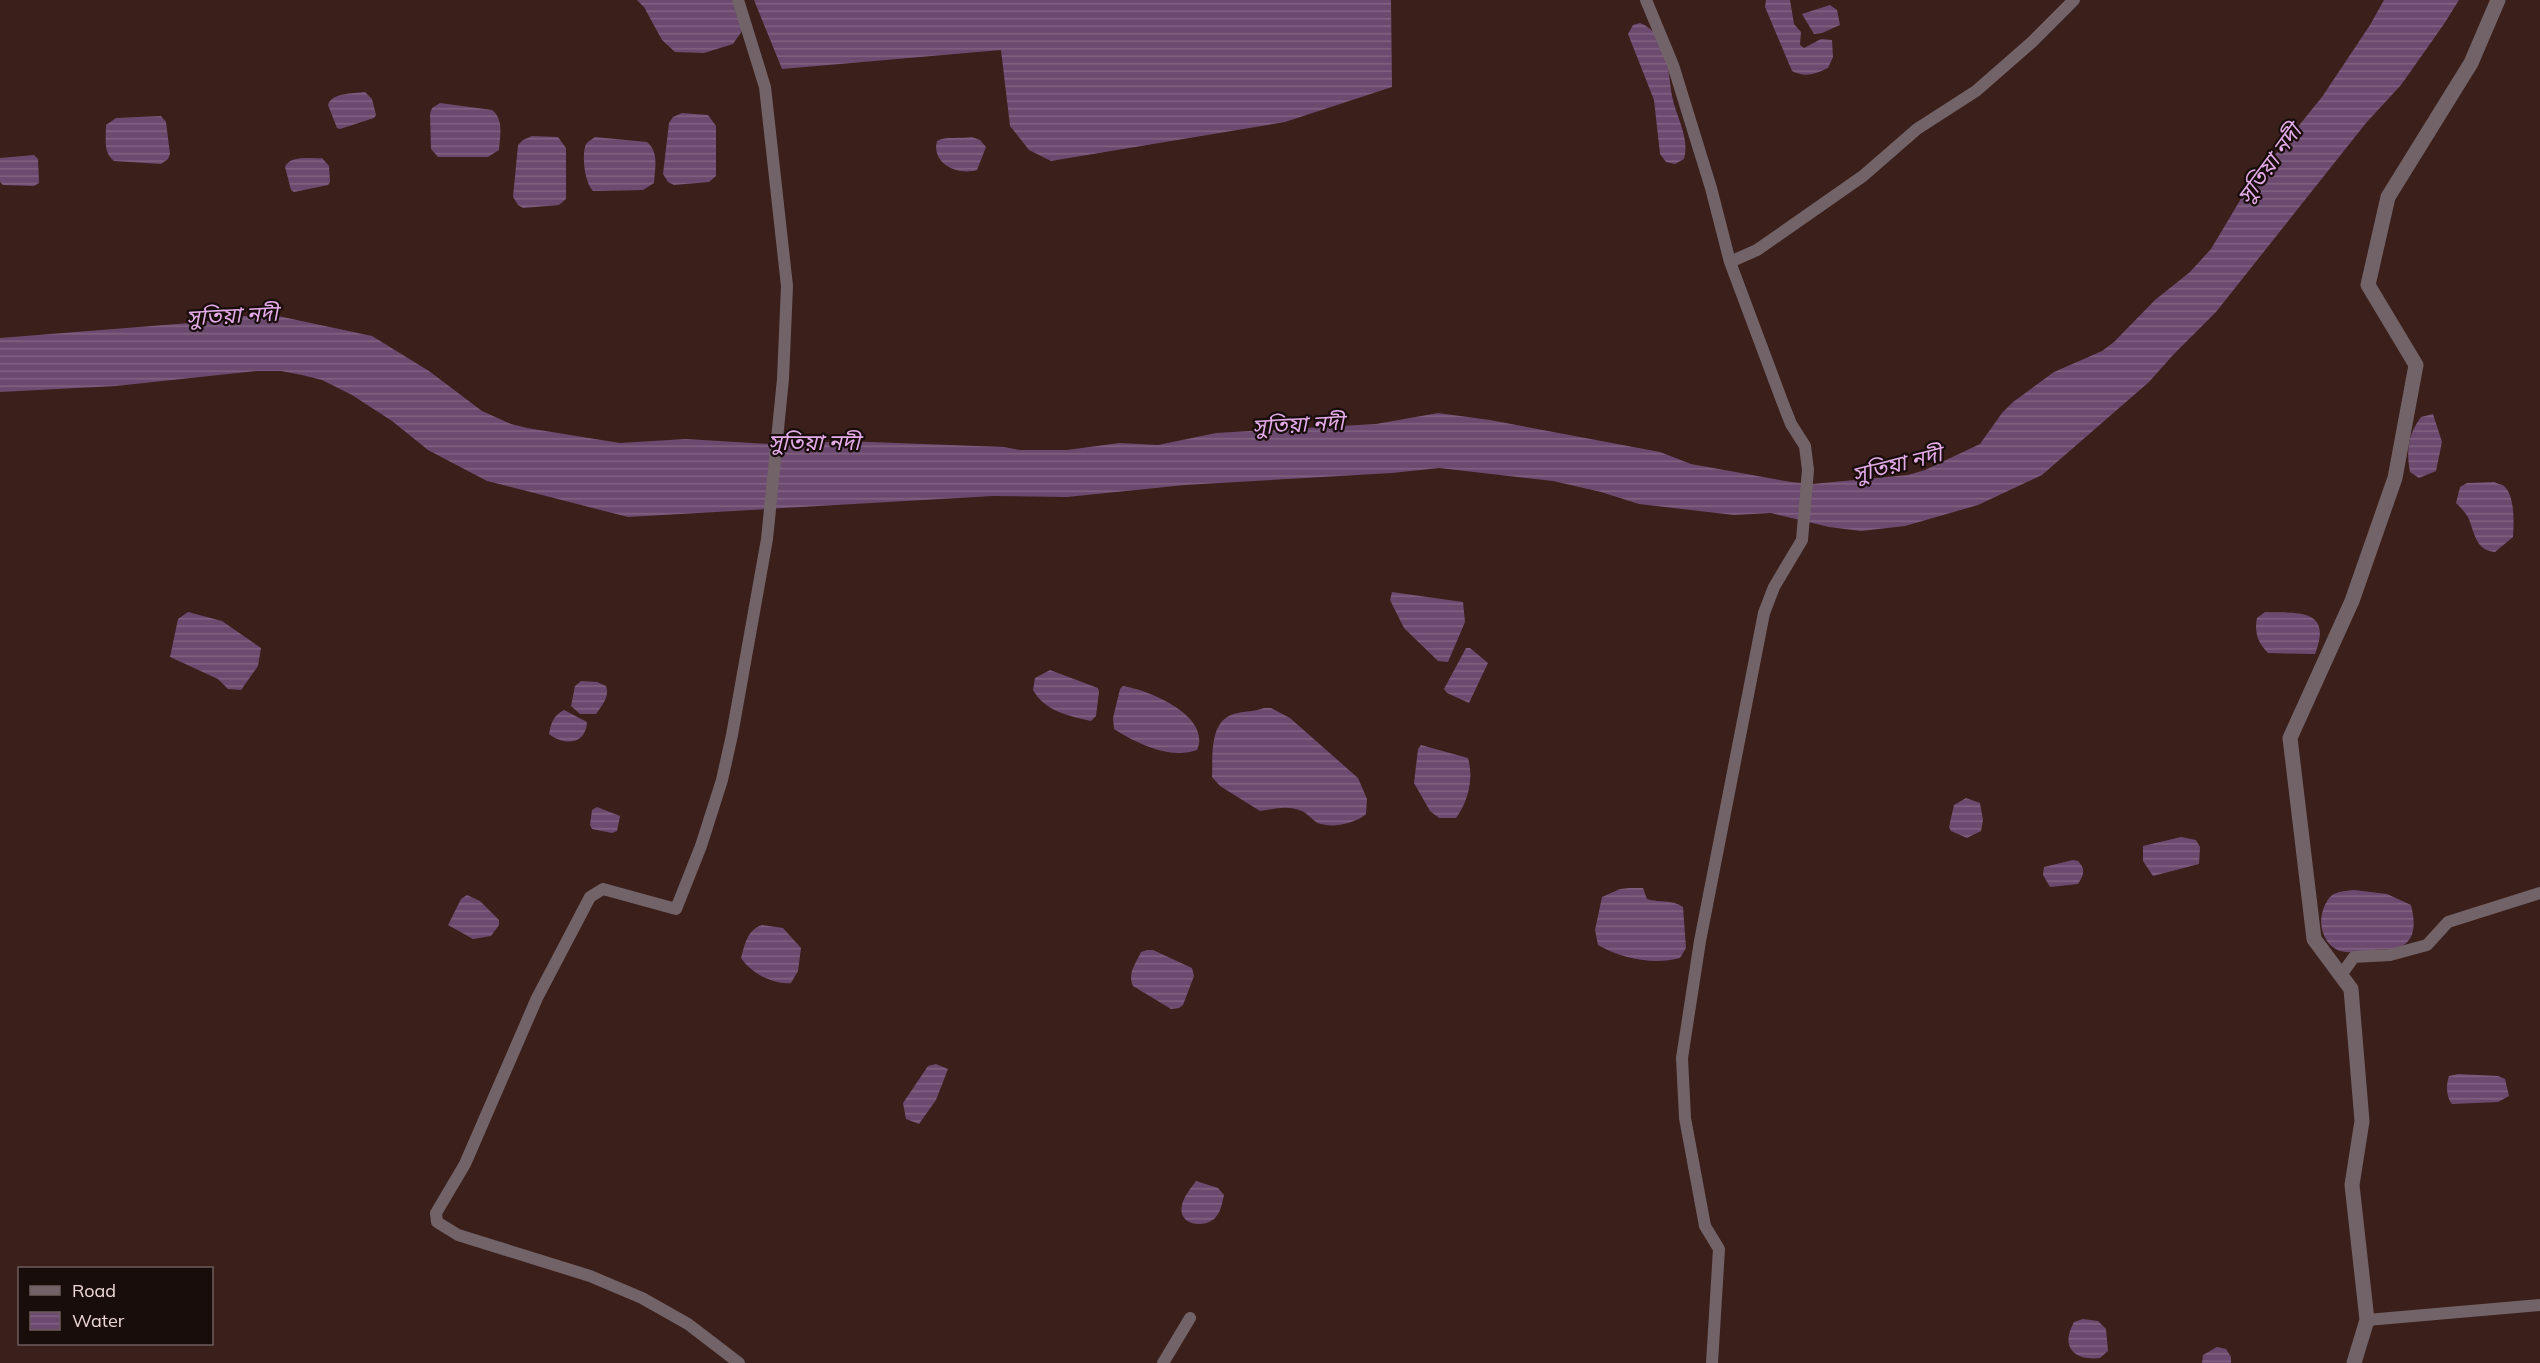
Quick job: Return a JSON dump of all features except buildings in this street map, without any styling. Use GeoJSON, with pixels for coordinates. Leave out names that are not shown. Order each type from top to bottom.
{"type":"FeatureCollection","features":[{"type":"Feature","properties":{"kind":"street"},"geometry":{"type":"LineString","coordinates":[[738,0],[765,87],[787,286],[783,379],[766,539],[754,616],[722,780],[701,846],[676,909],[603,889],[590,897],[537,998],[465,1164],[436,1213],[437,1222],[458,1234],[590,1276],[642,1298],[688,1324],[739,1363]]}},
{"type":"Feature","properties":{"kind":"street"},"geometry":{"type":"LineString","coordinates":[[1646,0],[1673,65],[1711,188],[1730,262],[1791,424],[1805,446],[1808,470],[1802,540],[1774,587],[1764,613],[1700,941],[1682,1058],[1685,1118],[1705,1226],[1719,1249],[1712,1363]]}},
{"type":"Feature","properties":{"kind":"street"},"geometry":{"type":"LineString","coordinates":[[1730,262],[1757,250],[1863,176],[1917,129],[1976,91],[2032,42],[2074,0]]}},
{"type":"Feature","properties":{"kind":"street"},"geometry":{"type":"LineString","coordinates":[[2354,1363],[2367,1320],[2352,1185],[2362,1121],[2351,989],[2314,939],[2290,738],[2352,601],[2396,478],[2416,365],[2368,285],[2388,197],[2471,63],[2498,0]]}},
{"type":"Feature","properties":{"kind":"street"},"geometry":{"type":"LineString","coordinates":[[2340,975],[2354,957],[2390,955],[2427,945],[2448,922],[2540,893]]}},
{"type":"Feature","properties":{"kind":"street"},"geometry":{"type":"LineString","coordinates":[[2367,1320],[2540,1305]]}},
{"type":"Feature","properties":{"kind":"street"},"geometry":{"type":"LineString","coordinates":[[1163,1363],[1190,1318]]}},
{"type":"Feature","properties":{"kind":"water"},"geometry":{"type":"Polygon","coordinates":[[[637,0],[732,0],[742,31],[733,44],[704,53],[675,52],[662,40],[644,7],[637,0]]]}},
{"type":"Feature","properties":{"kind":"water"},"geometry":{"type":"Polygon","coordinates":[[[754,0],[1391,0],[1392,87],[1285,122],[1051,161],[1029,150],[1010,126],[1001,50],[782,69],[754,0]]]}},
{"type":"Feature","properties":{"kind":"water"},"geometry":{"type":"Polygon","coordinates":[[[1766,0],[1790,0],[1794,24],[1801,32],[1800,45],[1804,48],[1821,39],[1832,40],[1833,57],[1828,68],[1810,74],[1792,71],[1765,7],[1766,0]]]}},
{"type":"Feature","properties":{"kind":"water","name":"সুতিয়া নদী"},"geometry":{"type":"Polygon","coordinates":[[[2384,0],[2459,0],[2401,85],[2366,123],[2216,312],[2149,382],[2042,475],[1978,505],[1905,526],[1861,531],[1829,527],[1771,513],[1734,515],[1639,504],[1553,481],[1439,468],[1392,473],[1185,485],[1067,497],[993,496],[628,517],[487,481],[428,450],[392,421],[352,395],[322,380],[302,375],[281,371],[257,371],[116,386],[0,392],[0,338],[202,322],[235,316],[278,316],[372,336],[429,371],[482,411],[511,424],[620,443],[686,439],[787,445],[843,441],[1004,447],[1020,450],[1067,450],[1119,443],[1158,445],[1216,433],[1376,424],[1438,413],[1490,420],[1660,452],[1691,464],[1791,482],[1812,484],[1908,475],[1925,470],[1980,444],[2002,413],[2013,402],[2054,372],[2102,351],[2114,342],[2155,300],[2190,272],[2211,249],[2245,192],[2322,97],[2384,0]]]}},
{"type":"Feature","properties":{"kind":"water"},"geometry":{"type":"Polygon","coordinates":[[[1830,5],[1837,10],[1840,25],[1814,34],[1802,14],[1830,5]]]}},
{"type":"Feature","properties":{"kind":"water"},"geometry":{"type":"Polygon","coordinates":[[[1640,23],[1656,36],[1668,65],[1672,96],[1685,143],[1684,159],[1675,164],[1666,162],[1660,154],[1654,100],[1628,34],[1633,25],[1640,23]]]}},
{"type":"Feature","properties":{"kind":"water"},"geometry":{"type":"Polygon","coordinates":[[[365,92],[372,99],[376,115],[374,118],[337,128],[328,105],[330,101],[343,94],[365,92]]]}},
{"type":"Feature","properties":{"kind":"water"},"geometry":{"type":"Polygon","coordinates":[[[440,103],[492,110],[500,123],[499,150],[488,157],[438,157],[431,149],[430,114],[432,108],[440,103]]]}},
{"type":"Feature","properties":{"kind":"water"},"geometry":{"type":"Polygon","coordinates":[[[682,113],[708,115],[716,126],[716,176],[709,182],[674,185],[668,182],[663,174],[669,123],[673,117],[682,113]]]}},
{"type":"Feature","properties":{"kind":"water"},"geometry":{"type":"Polygon","coordinates":[[[161,116],[166,122],[170,154],[168,159],[161,164],[114,161],[110,158],[106,145],[106,125],[116,118],[161,116]]]}},
{"type":"Feature","properties":{"kind":"water"},"geometry":{"type":"Polygon","coordinates":[[[532,136],[558,137],[566,148],[566,199],[559,205],[523,208],[513,197],[518,145],[532,136]]]}},
{"type":"Feature","properties":{"kind":"water"},"geometry":{"type":"Polygon","coordinates":[[[595,137],[647,142],[655,155],[654,183],[643,190],[593,191],[586,177],[584,152],[586,145],[595,137]]]}},
{"type":"Feature","properties":{"kind":"water"},"geometry":{"type":"Polygon","coordinates":[[[972,137],[980,140],[986,147],[977,170],[954,169],[947,166],[938,156],[937,141],[972,137]]]}},
{"type":"Feature","properties":{"kind":"water"},"geometry":{"type":"Polygon","coordinates":[[[34,155],[38,159],[39,183],[34,186],[3,185],[0,182],[0,158],[34,155]]]}},
{"type":"Feature","properties":{"kind":"water"},"geometry":{"type":"Polygon","coordinates":[[[322,158],[329,166],[330,182],[328,185],[294,192],[291,190],[285,167],[288,163],[296,159],[322,158]]]}},
{"type":"Feature","properties":{"kind":"water"},"geometry":{"type":"Polygon","coordinates":[[[2433,414],[2442,442],[2436,471],[2419,478],[2410,472],[2409,443],[2413,430],[2421,417],[2433,414]]]}},
{"type":"Feature","properties":{"kind":"water"},"geometry":{"type":"Polygon","coordinates":[[[2495,482],[2508,490],[2514,525],[2513,537],[2495,552],[2483,548],[2474,535],[2468,517],[2456,503],[2460,487],[2467,483],[2495,482]]]}},
{"type":"Feature","properties":{"kind":"water"},"geometry":{"type":"Polygon","coordinates":[[[1392,592],[1463,602],[1465,622],[1448,662],[1438,661],[1404,628],[1390,600],[1392,592]]]}},
{"type":"Feature","properties":{"kind":"water"},"geometry":{"type":"Polygon","coordinates":[[[188,612],[222,621],[261,648],[258,666],[241,690],[228,689],[218,679],[170,657],[178,619],[188,612]]]}},
{"type":"Feature","properties":{"kind":"water"},"geometry":{"type":"Polygon","coordinates":[[[2265,612],[2300,614],[2316,621],[2319,628],[2319,639],[2315,654],[2268,653],[2259,641],[2256,628],[2257,618],[2265,612]]]}},
{"type":"Feature","properties":{"kind":"water"},"geometry":{"type":"Polygon","coordinates":[[[1466,648],[1470,648],[1488,663],[1469,703],[1447,693],[1444,689],[1466,648]]]}},
{"type":"Feature","properties":{"kind":"water"},"geometry":{"type":"Polygon","coordinates":[[[1050,670],[1098,688],[1096,716],[1091,721],[1058,712],[1038,697],[1033,690],[1035,678],[1050,670]]]}},
{"type":"Feature","properties":{"kind":"water"},"geometry":{"type":"Polygon","coordinates":[[[581,681],[597,682],[606,686],[606,697],[596,714],[580,714],[571,706],[575,686],[581,681]]]}},
{"type":"Feature","properties":{"kind":"water"},"geometry":{"type":"Polygon","coordinates":[[[1123,686],[1162,699],[1187,716],[1195,726],[1199,738],[1197,750],[1187,753],[1165,751],[1132,740],[1114,729],[1113,718],[1120,689],[1123,686]]]}},
{"type":"Feature","properties":{"kind":"water"},"geometry":{"type":"Polygon","coordinates":[[[1271,708],[1290,718],[1358,778],[1367,799],[1366,814],[1351,822],[1327,825],[1318,823],[1305,812],[1297,809],[1281,808],[1260,811],[1220,786],[1212,777],[1214,742],[1219,726],[1231,715],[1271,708]]]}},
{"type":"Feature","properties":{"kind":"water"},"geometry":{"type":"Polygon","coordinates":[[[564,710],[587,722],[583,735],[573,741],[567,742],[549,734],[553,720],[564,710]]]}},
{"type":"Feature","properties":{"kind":"water"},"geometry":{"type":"Polygon","coordinates":[[[1421,745],[1468,758],[1469,790],[1456,818],[1439,818],[1430,811],[1414,783],[1418,749],[1421,745]]]}},
{"type":"Feature","properties":{"kind":"water"},"geometry":{"type":"Polygon","coordinates":[[[1966,798],[1980,803],[1983,820],[1981,831],[1967,838],[1951,831],[1949,827],[1954,805],[1966,798]]]}},
{"type":"Feature","properties":{"kind":"water"},"geometry":{"type":"Polygon","coordinates":[[[597,807],[620,816],[617,831],[612,833],[592,829],[590,825],[592,810],[597,807]]]}},
{"type":"Feature","properties":{"kind":"water"},"geometry":{"type":"Polygon","coordinates":[[[2181,837],[2196,840],[2200,847],[2199,864],[2153,876],[2143,861],[2143,846],[2181,837]]]}},
{"type":"Feature","properties":{"kind":"water"},"geometry":{"type":"Polygon","coordinates":[[[2073,860],[2078,861],[2083,870],[2078,884],[2050,887],[2043,875],[2044,867],[2073,860]]]}},
{"type":"Feature","properties":{"kind":"water"},"geometry":{"type":"Polygon","coordinates":[[[1643,888],[1647,899],[1674,903],[1683,907],[1686,948],[1680,958],[1649,961],[1617,954],[1598,945],[1595,930],[1602,897],[1620,889],[1643,888]]]}},
{"type":"Feature","properties":{"kind":"water"},"geometry":{"type":"Polygon","coordinates":[[[2354,890],[2387,894],[2411,905],[2414,926],[2409,940],[2402,946],[2394,948],[2360,952],[2339,951],[2328,943],[2321,924],[2323,910],[2334,894],[2354,890]]]}},
{"type":"Feature","properties":{"kind":"water"},"geometry":{"type":"Polygon","coordinates":[[[467,895],[480,901],[499,920],[499,925],[491,936],[473,939],[448,925],[461,899],[467,895]]]}},
{"type":"Feature","properties":{"kind":"water"},"geometry":{"type":"Polygon","coordinates":[[[762,925],[783,928],[801,948],[798,971],[791,983],[777,982],[763,977],[750,969],[741,958],[750,934],[762,925]]]}},
{"type":"Feature","properties":{"kind":"water"},"geometry":{"type":"Polygon","coordinates":[[[1153,950],[1192,968],[1194,976],[1183,1005],[1179,1008],[1171,1009],[1133,986],[1131,977],[1133,969],[1141,952],[1153,950]]]}},
{"type":"Feature","properties":{"kind":"water"},"geometry":{"type":"Polygon","coordinates":[[[936,1064],[948,1069],[936,1100],[919,1124],[906,1119],[903,1103],[928,1066],[936,1064]]]}},
{"type":"Feature","properties":{"kind":"water"},"geometry":{"type":"Polygon","coordinates":[[[2458,1074],[2498,1076],[2505,1079],[2509,1096],[2498,1102],[2452,1104],[2448,1094],[2448,1079],[2449,1076],[2458,1074]]]}},
{"type":"Feature","properties":{"kind":"water"},"geometry":{"type":"Polygon","coordinates":[[[1196,1181],[1218,1188],[1224,1195],[1217,1216],[1210,1221],[1198,1224],[1187,1221],[1182,1212],[1184,1198],[1196,1181]]]}},
{"type":"Feature","properties":{"kind":"water"},"geometry":{"type":"Polygon","coordinates":[[[2083,1319],[2098,1321],[2106,1329],[2108,1351],[2100,1358],[2077,1355],[2069,1345],[2068,1339],[2074,1322],[2083,1319]]]}},
{"type":"Feature","properties":{"kind":"water"},"geometry":{"type":"Polygon","coordinates":[[[2217,1347],[2226,1349],[2231,1357],[2231,1363],[2202,1363],[2203,1355],[2217,1347]]]}}]}
